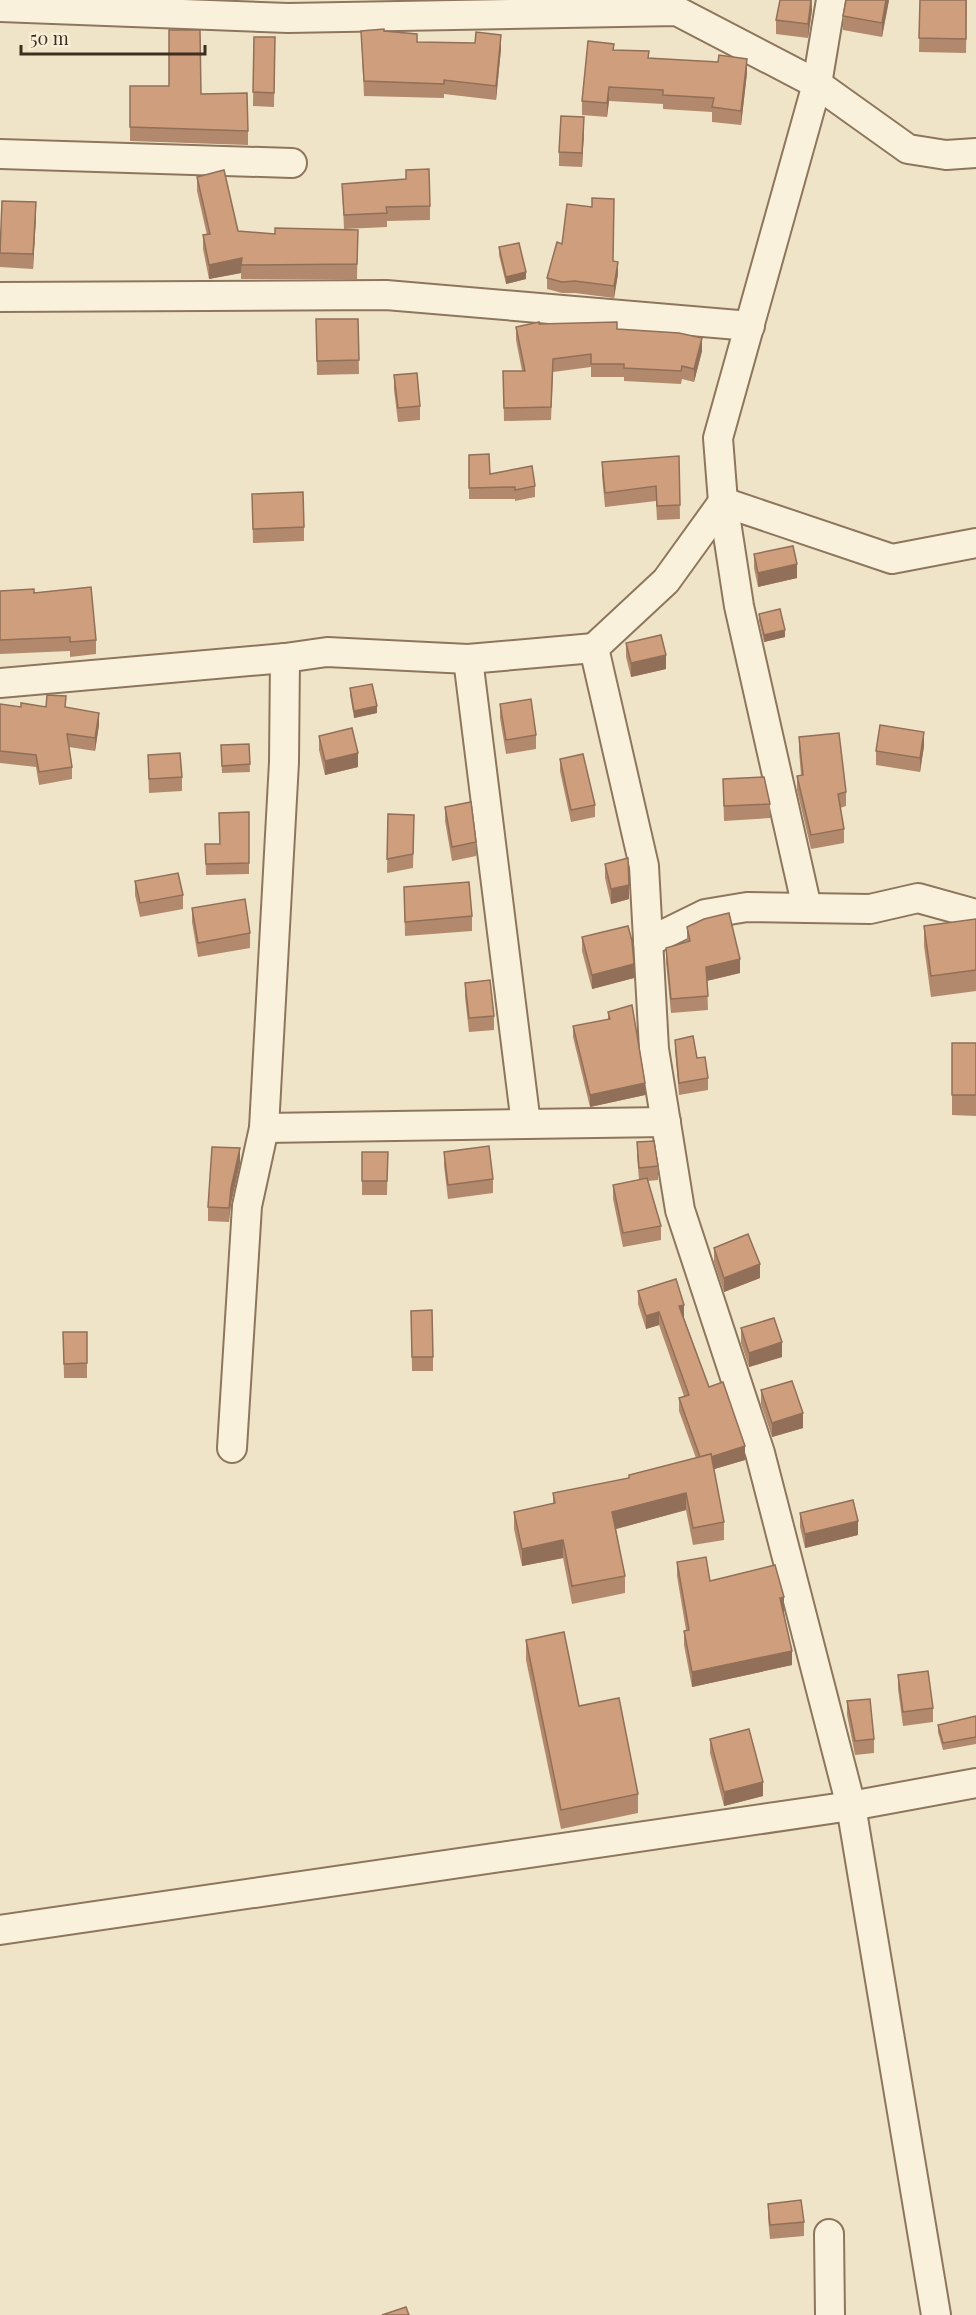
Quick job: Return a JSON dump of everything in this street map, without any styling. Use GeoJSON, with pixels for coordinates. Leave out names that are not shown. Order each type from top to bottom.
{"type":"FeatureCollection","features":[{"type":"Feature","properties":{"kind":"street"},"geometry":{"type":"LineString","coordinates":[[807,908],[738,606],[723,502],[718,438],[818,84],[831,0]]}},
{"type":"Feature","properties":{"kind":"street"},"geometry":{"type":"LineString","coordinates":[[0,7],[289,9],[677,5],[818,84],[908,149],[946,155],[976,153]]}},
{"type":"Feature","properties":{"kind":"street"},"geometry":{"type":"LineString","coordinates":[[0,154],[292,163]]}},
{"type":"Feature","properties":{"kind":"street"},"geometry":{"type":"LineString","coordinates":[[0,297],[386,295],[750,326]]}},
{"type":"Feature","properties":{"kind":"street"},"geometry":{"type":"LineString","coordinates":[[723,502],[892,559],[976,543]]}},
{"type":"Feature","properties":{"kind":"street"},"geometry":{"type":"LineString","coordinates":[[0,683],[285,658],[327,652],[468,659],[594,648],[666,581],[723,502]]}},
{"type":"Feature","properties":{"kind":"street"},"geometry":{"type":"LineString","coordinates":[[594,648],[644,866],[654,1049],[680,1210],[760,1453],[851,1806],[936,2315]]}},
{"type":"Feature","properties":{"kind":"street"},"geometry":{"type":"LineString","coordinates":[[232,1448],[247,1206],[264,1128],[284,762],[285,658]]}},
{"type":"Feature","properties":{"kind":"street"},"geometry":{"type":"LineString","coordinates":[[468,659],[526,1124]]}},
{"type":"Feature","properties":{"kind":"street"},"geometry":{"type":"LineString","coordinates":[[648,942],[705,914],[747,907],[870,909],[918,898],[976,914]]}},
{"type":"Feature","properties":{"kind":"street"},"geometry":{"type":"LineString","coordinates":[[264,1128],[666,1122]]}},
{"type":"Feature","properties":{"kind":"street"},"geometry":{"type":"LineString","coordinates":[[0,1930],[851,1806],[976,1782]]}},
{"type":"Feature","properties":{"kind":"street"},"geometry":{"type":"LineString","coordinates":[[829,2234],[830,2315]]}},
{"type":"Feature","properties":{"kind":"building"},"geometry":{"type":"Polygon","coordinates":[[[780,0],[811,0],[808,24],[776,20],[780,0]]]}},
{"type":"Feature","properties":{"kind":"building"},"geometry":{"type":"Polygon","coordinates":[[[846,0],[886,0],[882,23],[843,16],[846,0]]]}},
{"type":"Feature","properties":{"kind":"building"},"geometry":{"type":"Polygon","coordinates":[[[920,0],[966,0],[966,39],[919,38],[920,0]]]}},
{"type":"Feature","properties":{"kind":"building"},"geometry":{"type":"Polygon","coordinates":[[[384,29],[384,31],[417,34],[417,42],[475,43],[476,32],[501,35],[496,86],[444,80],[444,84],[364,81],[361,31],[384,29]]]}},
{"type":"Feature","properties":{"kind":"building"},"geometry":{"type":"Polygon","coordinates":[[[169,30],[200,30],[201,94],[247,93],[248,131],[130,127],[130,86],[169,86],[169,30]]]}},
{"type":"Feature","properties":{"kind":"building"},"geometry":{"type":"Polygon","coordinates":[[[254,37],[275,37],[274,93],[253,92],[254,37]]]}},
{"type":"Feature","properties":{"kind":"building"},"geometry":{"type":"Polygon","coordinates":[[[588,41],[614,44],[613,50],[649,51],[648,58],[718,62],[719,55],[747,59],[741,111],[712,107],[714,98],[663,95],[663,90],[609,87],[607,103],[582,101],[588,41]]]}},
{"type":"Feature","properties":{"kind":"building"},"geometry":{"type":"Polygon","coordinates":[[[561,116],[584,117],[582,153],[559,152],[561,116]]]}},
{"type":"Feature","properties":{"kind":"building"},"geometry":{"type":"Polygon","coordinates":[[[429,169],[430,206],[386,207],[387,213],[344,215],[342,184],[406,179],[406,170],[429,169]]]}},
{"type":"Feature","properties":{"kind":"building"},"geometry":{"type":"Polygon","coordinates":[[[224,170],[238,231],[275,234],[275,228],[358,230],[357,264],[241,265],[242,258],[209,265],[203,235],[210,234],[197,177],[224,170]]]}},
{"type":"Feature","properties":{"kind":"building"},"geometry":{"type":"Polygon","coordinates":[[[592,198],[614,199],[613,261],[618,262],[614,286],[575,281],[562,282],[547,278],[557,242],[562,244],[567,204],[592,207],[592,198]]]}},
{"type":"Feature","properties":{"kind":"building"},"geometry":{"type":"Polygon","coordinates":[[[2,201],[36,202],[33,254],[0,253],[2,201]]]}},
{"type":"Feature","properties":{"kind":"building"},"geometry":{"type":"Polygon","coordinates":[[[519,243],[526,272],[506,277],[499,247],[519,243]]]}},
{"type":"Feature","properties":{"kind":"building"},"geometry":{"type":"Polygon","coordinates":[[[316,319],[358,319],[359,360],[317,361],[316,319]]]}},
{"type":"Feature","properties":{"kind":"building"},"geometry":{"type":"Polygon","coordinates":[[[539,322],[539,324],[617,322],[617,329],[679,333],[702,338],[694,369],[682,366],[681,371],[624,368],[624,364],[591,364],[591,354],[553,359],[551,407],[504,408],[503,371],[525,371],[516,327],[539,322]]]}},
{"type":"Feature","properties":{"kind":"building"},"geometry":{"type":"Polygon","coordinates":[[[417,373],[420,406],[398,408],[394,375],[417,373]]]}},
{"type":"Feature","properties":{"kind":"building"},"geometry":{"type":"Polygon","coordinates":[[[489,454],[490,474],[532,466],[535,486],[515,490],[515,487],[469,488],[469,455],[489,454]]]}},
{"type":"Feature","properties":{"kind":"building"},"geometry":{"type":"Polygon","coordinates":[[[679,456],[680,505],[657,506],[656,486],[605,493],[602,462],[679,456]]]}},
{"type":"Feature","properties":{"kind":"building"},"geometry":{"type":"Polygon","coordinates":[[[303,492],[304,527],[253,529],[252,494],[303,492]]]}},
{"type":"Feature","properties":{"kind":"building"},"geometry":{"type":"Polygon","coordinates":[[[793,546],[797,564],[758,573],[754,554],[793,546]]]}},
{"type":"Feature","properties":{"kind":"building"},"geometry":{"type":"Polygon","coordinates":[[[91,587],[96,640],[70,642],[70,637],[0,640],[0,591],[34,589],[34,593],[91,587]]]}},
{"type":"Feature","properties":{"kind":"building"},"geometry":{"type":"Polygon","coordinates":[[[780,609],[785,630],[764,635],[759,614],[780,609]]]}},
{"type":"Feature","properties":{"kind":"building"},"geometry":{"type":"Polygon","coordinates":[[[661,635],[666,655],[631,663],[626,643],[661,635]]]}},
{"type":"Feature","properties":{"kind":"building"},"geometry":{"type":"Polygon","coordinates":[[[372,684],[377,706],[354,711],[350,688],[372,684]]]}},
{"type":"Feature","properties":{"kind":"building"},"geometry":{"type":"Polygon","coordinates":[[[47,695],[66,696],[65,707],[99,713],[95,738],[67,734],[72,767],[39,772],[36,755],[0,751],[0,704],[21,707],[21,703],[46,707],[47,695]]]}},
{"type":"Feature","properties":{"kind":"building"},"geometry":{"type":"Polygon","coordinates":[[[531,699],[536,735],[506,740],[500,704],[531,699]]]}},
{"type":"Feature","properties":{"kind":"building"},"geometry":{"type":"Polygon","coordinates":[[[880,725],[924,732],[920,758],[876,751],[880,725]]]}},
{"type":"Feature","properties":{"kind":"building"},"geometry":{"type":"Polygon","coordinates":[[[352,728],[358,753],[325,761],[319,736],[352,728]]]}},
{"type":"Feature","properties":{"kind":"building"},"geometry":{"type":"Polygon","coordinates":[[[839,733],[846,792],[838,794],[844,829],[811,835],[797,776],[803,775],[799,737],[839,733]]]}},
{"type":"Feature","properties":{"kind":"building"},"geometry":{"type":"Polygon","coordinates":[[[249,744],[250,764],[222,766],[221,745],[249,744]]]}},
{"type":"Feature","properties":{"kind":"building"},"geometry":{"type":"Polygon","coordinates":[[[180,753],[182,777],[149,779],[148,755],[180,753]]]}},
{"type":"Feature","properties":{"kind":"building"},"geometry":{"type":"Polygon","coordinates":[[[583,754],[595,805],[571,810],[560,759],[583,754]]]}},
{"type":"Feature","properties":{"kind":"building"},"geometry":{"type":"Polygon","coordinates":[[[764,777],[770,804],[724,806],[723,779],[764,777]]]}},
{"type":"Feature","properties":{"kind":"building"},"geometry":{"type":"Polygon","coordinates":[[[471,802],[476,842],[452,847],[445,807],[471,802]]]}},
{"type":"Feature","properties":{"kind":"building"},"geometry":{"type":"Polygon","coordinates":[[[249,812],[249,863],[206,864],[205,844],[220,844],[219,813],[249,812]]]}},
{"type":"Feature","properties":{"kind":"building"},"geometry":{"type":"Polygon","coordinates":[[[388,814],[414,815],[413,854],[387,859],[388,814]]]}},
{"type":"Feature","properties":{"kind":"building"},"geometry":{"type":"Polygon","coordinates":[[[628,858],[629,885],[611,889],[605,864],[628,858]]]}},
{"type":"Feature","properties":{"kind":"building"},"geometry":{"type":"Polygon","coordinates":[[[178,873],[183,895],[140,903],[135,881],[178,873]]]}},
{"type":"Feature","properties":{"kind":"building"},"geometry":{"type":"Polygon","coordinates":[[[469,882],[472,916],[405,922],[404,887],[469,882]]]}},
{"type":"Feature","properties":{"kind":"building"},"geometry":{"type":"Polygon","coordinates":[[[245,899],[250,933],[198,943],[192,908],[245,899]]]}},
{"type":"Feature","properties":{"kind":"building"},"geometry":{"type":"Polygon","coordinates":[[[729,913],[740,959],[706,967],[708,996],[671,999],[666,948],[690,941],[687,927],[704,919],[729,913]]]}},
{"type":"Feature","properties":{"kind":"building"},"geometry":{"type":"Polygon","coordinates":[[[976,919],[976,970],[931,976],[924,926],[976,919]]]}},
{"type":"Feature","properties":{"kind":"building"},"geometry":{"type":"Polygon","coordinates":[[[628,926],[634,964],[592,975],[582,937],[628,926]]]}},
{"type":"Feature","properties":{"kind":"building"},"geometry":{"type":"Polygon","coordinates":[[[490,980],[494,1016],[469,1018],[465,983],[490,980]]]}},
{"type":"Feature","properties":{"kind":"building"},"geometry":{"type":"Polygon","coordinates":[[[632,1005],[645,1083],[590,1095],[573,1026],[610,1019],[608,1012],[632,1005]]]}},
{"type":"Feature","properties":{"kind":"building"},"geometry":{"type":"Polygon","coordinates":[[[693,1036],[697,1058],[705,1057],[708,1078],[679,1083],[675,1040],[693,1036]]]}},
{"type":"Feature","properties":{"kind":"building"},"geometry":{"type":"Polygon","coordinates":[[[952,1043],[976,1043],[976,1095],[952,1095],[952,1043]]]}},
{"type":"Feature","properties":{"kind":"building"},"geometry":{"type":"Polygon","coordinates":[[[654,1141],[658,1166],[639,1168],[637,1142],[654,1141]]]}},
{"type":"Feature","properties":{"kind":"building"},"geometry":{"type":"Polygon","coordinates":[[[489,1146],[493,1179],[448,1185],[444,1152],[489,1146]]]}},
{"type":"Feature","properties":{"kind":"building"},"geometry":{"type":"Polygon","coordinates":[[[212,1147],[240,1148],[229,1208],[208,1207],[212,1147]]]}},
{"type":"Feature","properties":{"kind":"building"},"geometry":{"type":"Polygon","coordinates":[[[362,1152],[388,1152],[387,1181],[362,1181],[362,1152]]]}},
{"type":"Feature","properties":{"kind":"building"},"geometry":{"type":"Polygon","coordinates":[[[647,1178],[661,1226],[623,1233],[613,1185],[647,1178]]]}},
{"type":"Feature","properties":{"kind":"building"},"geometry":{"type":"Polygon","coordinates":[[[748,1234],[760,1264],[724,1278],[714,1248],[748,1234]]]}},
{"type":"Feature","properties":{"kind":"building"},"geometry":{"type":"Polygon","coordinates":[[[676,1279],[684,1305],[679,1306],[709,1387],[723,1382],[745,1446],[711,1457],[711,1454],[700,1457],[679,1398],[689,1395],[659,1312],[646,1316],[638,1291],[676,1279]]]}},
{"type":"Feature","properties":{"kind":"building"},"geometry":{"type":"Polygon","coordinates":[[[432,1310],[433,1357],[412,1357],[411,1311],[432,1310]]]}},
{"type":"Feature","properties":{"kind":"building"},"geometry":{"type":"Polygon","coordinates":[[[774,1318],[782,1342],[749,1353],[741,1328],[774,1318]]]}},
{"type":"Feature","properties":{"kind":"building"},"geometry":{"type":"Polygon","coordinates":[[[63,1332],[87,1332],[87,1363],[64,1364],[63,1332]]]}},
{"type":"Feature","properties":{"kind":"building"},"geometry":{"type":"Polygon","coordinates":[[[792,1381],[803,1413],[772,1423],[761,1390],[792,1381]]]}},
{"type":"Feature","properties":{"kind":"building"},"geometry":{"type":"Polygon","coordinates":[[[711,1454],[724,1522],[693,1528],[686,1493],[612,1512],[625,1576],[572,1586],[563,1540],[522,1549],[514,1512],[555,1503],[553,1493],[629,1478],[629,1475],[711,1454]]]}},
{"type":"Feature","properties":{"kind":"building"},"geometry":{"type":"Polygon","coordinates":[[[853,1500],[858,1521],[805,1534],[800,1513],[853,1500]]]}},
{"type":"Feature","properties":{"kind":"building"},"geometry":{"type":"Polygon","coordinates":[[[706,1557],[710,1581],[775,1565],[784,1597],[780,1598],[792,1651],[692,1672],[684,1631],[689,1630],[677,1562],[706,1557]]]}},
{"type":"Feature","properties":{"kind":"building"},"geometry":{"type":"Polygon","coordinates":[[[564,1632],[579,1706],[619,1698],[638,1794],[561,1810],[526,1640],[564,1632]]]}},
{"type":"Feature","properties":{"kind":"building"},"geometry":{"type":"Polygon","coordinates":[[[928,1671],[933,1708],[903,1712],[898,1675],[928,1671]]]}},
{"type":"Feature","properties":{"kind":"building"},"geometry":{"type":"Polygon","coordinates":[[[870,1699],[874,1739],[855,1741],[847,1701],[870,1699]]]}},
{"type":"Feature","properties":{"kind":"building"},"geometry":{"type":"Polygon","coordinates":[[[976,1716],[976,1737],[943,1743],[938,1725],[976,1716]]]}},
{"type":"Feature","properties":{"kind":"building"},"geometry":{"type":"Polygon","coordinates":[[[749,1729],[763,1782],[724,1792],[710,1739],[749,1729]]]}},
{"type":"Feature","properties":{"kind":"building"},"geometry":{"type":"Polygon","coordinates":[[[801,2200],[804,2222],[770,2225],[768,2204],[801,2200]]]}},
{"type":"Feature","properties":{"kind":"building"},"geometry":{"type":"Polygon","coordinates":[[[406,2307],[409,2315],[382,2315],[406,2307]]]}}]}
